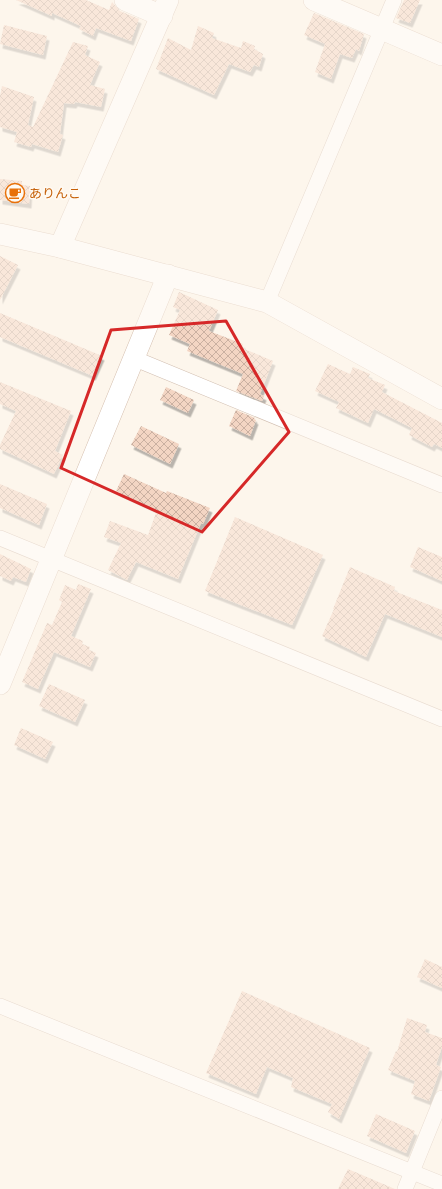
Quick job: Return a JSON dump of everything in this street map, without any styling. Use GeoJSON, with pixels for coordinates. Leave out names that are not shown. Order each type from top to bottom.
{"type":"FeatureCollection","features":[{"type":"Feature","properties":{"kind":"street"},"geometry":{"type":"LineString","coordinates":[[60,247],[165,8],[125,0]]}},
{"type":"Feature","properties":{"kind":"street"},"geometry":{"type":"LineString","coordinates":[[314,0],[442,55]]}},
{"type":"Feature","properties":{"kind":"street"},"geometry":{"type":"LineString","coordinates":[[267,302],[394,0]]}},
{"type":"Feature","properties":{"kind":"street"},"geometry":{"type":"LineString","coordinates":[[0,234],[60,247],[267,302],[442,399]]}},
{"type":"Feature","properties":{"kind":"street"},"geometry":{"type":"LineString","coordinates":[[0,684],[168,275]]}},
{"type":"Feature","properties":{"kind":"street"},"geometry":{"type":"LineString","coordinates":[[133,358],[442,485]]}},
{"type":"Feature","properties":{"kind":"street"},"geometry":{"type":"LineString","coordinates":[[0,538],[442,719]]}},
{"type":"Feature","properties":{"kind":"street"},"geometry":{"type":"LineString","coordinates":[[0,1006],[442,1184]]}},
{"type":"Feature","properties":{"kind":"street"},"geometry":{"type":"LineString","coordinates":[[405,1189],[442,1098]]}},
{"type":"Feature","properties":{"kind":"highlighted area"},"geometry":{"type":"Polygon","coordinates":[[[226,321],[289,432],[202,532],[61,468],[111,330],[226,321]]]}},
{"type":"Feature","properties":{"kind":"building"},"geometry":{"type":"Polygon","coordinates":[[[16,0],[86,0],[109,10],[112,2],[120,11],[139,19],[131,41],[96,28],[93,36],[79,29],[81,26],[52,13],[52,16],[16,0]]]}},
{"type":"Feature","properties":{"kind":"building"},"geometry":{"type":"Polygon","coordinates":[[[404,0],[420,0],[410,23],[396,18],[404,0]]]}},
{"type":"Feature","properties":{"kind":"building"},"geometry":{"type":"Polygon","coordinates":[[[314,13],[364,34],[359,51],[356,49],[352,58],[340,54],[331,79],[315,72],[325,44],[304,35],[314,13]]]}},
{"type":"Feature","properties":{"kind":"building"},"geometry":{"type":"Polygon","coordinates":[[[4,25],[47,36],[43,55],[0,44],[4,25]]]}},
{"type":"Feature","properties":{"kind":"building"},"geometry":{"type":"Polygon","coordinates":[[[198,26],[214,33],[212,38],[241,48],[243,41],[255,46],[254,49],[263,54],[259,67],[254,65],[250,72],[229,64],[214,95],[156,69],[168,38],[191,50],[198,26]]]}},
{"type":"Feature","properties":{"kind":"building"},"geometry":{"type":"Polygon","coordinates":[[[73,42],[88,46],[85,55],[100,62],[90,85],[105,89],[101,107],[75,102],[74,104],[64,103],[60,134],[63,135],[58,152],[32,144],[31,147],[14,142],[17,132],[0,127],[0,96],[2,86],[34,97],[28,125],[33,127],[73,42]]]}},
{"type":"Feature","properties":{"kind":"building","name":"ありんこ"},"geometry":{"type":"Polygon","coordinates":[[[0,179],[22,181],[22,185],[30,186],[29,204],[0,200],[0,179]]]}},
{"type":"Feature","properties":{"kind":"building"},"geometry":{"type":"Polygon","coordinates":[[[0,256],[18,265],[0,300],[0,256]]]}},
{"type":"Feature","properties":{"kind":"building"},"geometry":{"type":"Polygon","coordinates":[[[179,292],[218,310],[209,331],[243,344],[242,348],[273,361],[260,394],[264,396],[262,401],[236,391],[243,374],[187,351],[190,344],[169,335],[180,310],[173,307],[179,292]]]}},
{"type":"Feature","properties":{"kind":"building"},"geometry":{"type":"Polygon","coordinates":[[[0,313],[102,356],[93,376],[0,337],[0,313]]]}},
{"type":"Feature","properties":{"kind":"building"},"geometry":{"type":"Polygon","coordinates":[[[328,364],[350,374],[353,367],[370,374],[368,378],[385,385],[382,392],[442,423],[442,448],[434,444],[432,447],[409,435],[412,428],[374,409],[368,423],[336,408],[339,402],[315,391],[328,364]]]}},
{"type":"Feature","properties":{"kind":"building"},"geometry":{"type":"Polygon","coordinates":[[[0,382],[71,411],[55,451],[63,455],[54,474],[0,449],[0,445],[16,411],[0,404],[0,382]]]}},
{"type":"Feature","properties":{"kind":"building"},"geometry":{"type":"Polygon","coordinates":[[[166,387],[194,400],[188,413],[160,400],[166,387]]]}},
{"type":"Feature","properties":{"kind":"building"},"geometry":{"type":"Polygon","coordinates":[[[236,410],[255,418],[254,419],[256,420],[250,436],[229,426],[236,410]]]}},
{"type":"Feature","properties":{"kind":"building"},"geometry":{"type":"Polygon","coordinates":[[[141,426],[179,444],[170,464],[131,445],[141,426]]]}},
{"type":"Feature","properties":{"kind":"building"},"geometry":{"type":"Polygon","coordinates":[[[124,474],[166,493],[167,491],[210,508],[203,524],[201,523],[178,579],[136,562],[127,580],[108,570],[121,543],[104,537],[110,521],[148,535],[157,510],[116,491],[124,474]]]}},
{"type":"Feature","properties":{"kind":"building"},"geometry":{"type":"Polygon","coordinates":[[[0,484],[47,504],[39,525],[0,508],[0,484]]]}},
{"type":"Feature","properties":{"kind":"building"},"geometry":{"type":"Polygon","coordinates":[[[235,517],[323,555],[292,625],[205,591],[235,517]]]}},
{"type":"Feature","properties":{"kind":"building"},"geometry":{"type":"Polygon","coordinates":[[[418,547],[442,557],[442,581],[410,567],[418,547]]]}},
{"type":"Feature","properties":{"kind":"building"},"geometry":{"type":"Polygon","coordinates":[[[0,554],[31,569],[26,582],[13,577],[11,581],[0,576],[0,554]]]}},
{"type":"Feature","properties":{"kind":"building"},"geometry":{"type":"Polygon","coordinates":[[[350,567],[395,587],[394,591],[442,610],[442,637],[385,614],[366,657],[322,636],[350,567]]]}},
{"type":"Feature","properties":{"kind":"building"},"geometry":{"type":"Polygon","coordinates":[[[78,584],[91,589],[71,636],[83,641],[82,644],[90,647],[89,650],[96,653],[90,667],[54,652],[38,689],[22,682],[47,623],[52,625],[62,602],[59,600],[65,585],[76,590],[78,584]]]}},
{"type":"Feature","properties":{"kind":"building"},"geometry":{"type":"Polygon","coordinates":[[[49,684],[85,700],[75,722],[39,706],[49,684]]]}},
{"type":"Feature","properties":{"kind":"building"},"geometry":{"type":"Polygon","coordinates":[[[21,728],[53,742],[45,759],[14,745],[21,728]]]}},
{"type":"Feature","properties":{"kind":"building"},"geometry":{"type":"Polygon","coordinates":[[[425,959],[442,967],[442,988],[417,977],[425,959]]]}},
{"type":"Feature","properties":{"kind":"building"},"geometry":{"type":"Polygon","coordinates":[[[242,991],[370,1048],[339,1119],[328,1112],[332,1104],[291,1087],[293,1078],[267,1067],[256,1094],[206,1073],[242,991]]]}},
{"type":"Feature","properties":{"kind":"building"},"geometry":{"type":"Polygon","coordinates":[[[407,1018],[427,1025],[425,1032],[442,1038],[442,1047],[436,1065],[441,1067],[429,1101],[411,1094],[415,1081],[388,1070],[396,1051],[397,1052],[407,1018]]]}},
{"type":"Feature","properties":{"kind":"building"},"geometry":{"type":"Polygon","coordinates":[[[376,1114],[415,1131],[406,1153],[367,1136],[376,1114]]]}},
{"type":"Feature","properties":{"kind":"building"},"geometry":{"type":"Polygon","coordinates":[[[348,1169],[395,1189],[338,1189],[348,1169]]]}},
{"type":"Feature","properties":{"kind":"place","name":"ありんこ"},"geometry":{"type":"Point","coordinates":[15,193]}}]}
